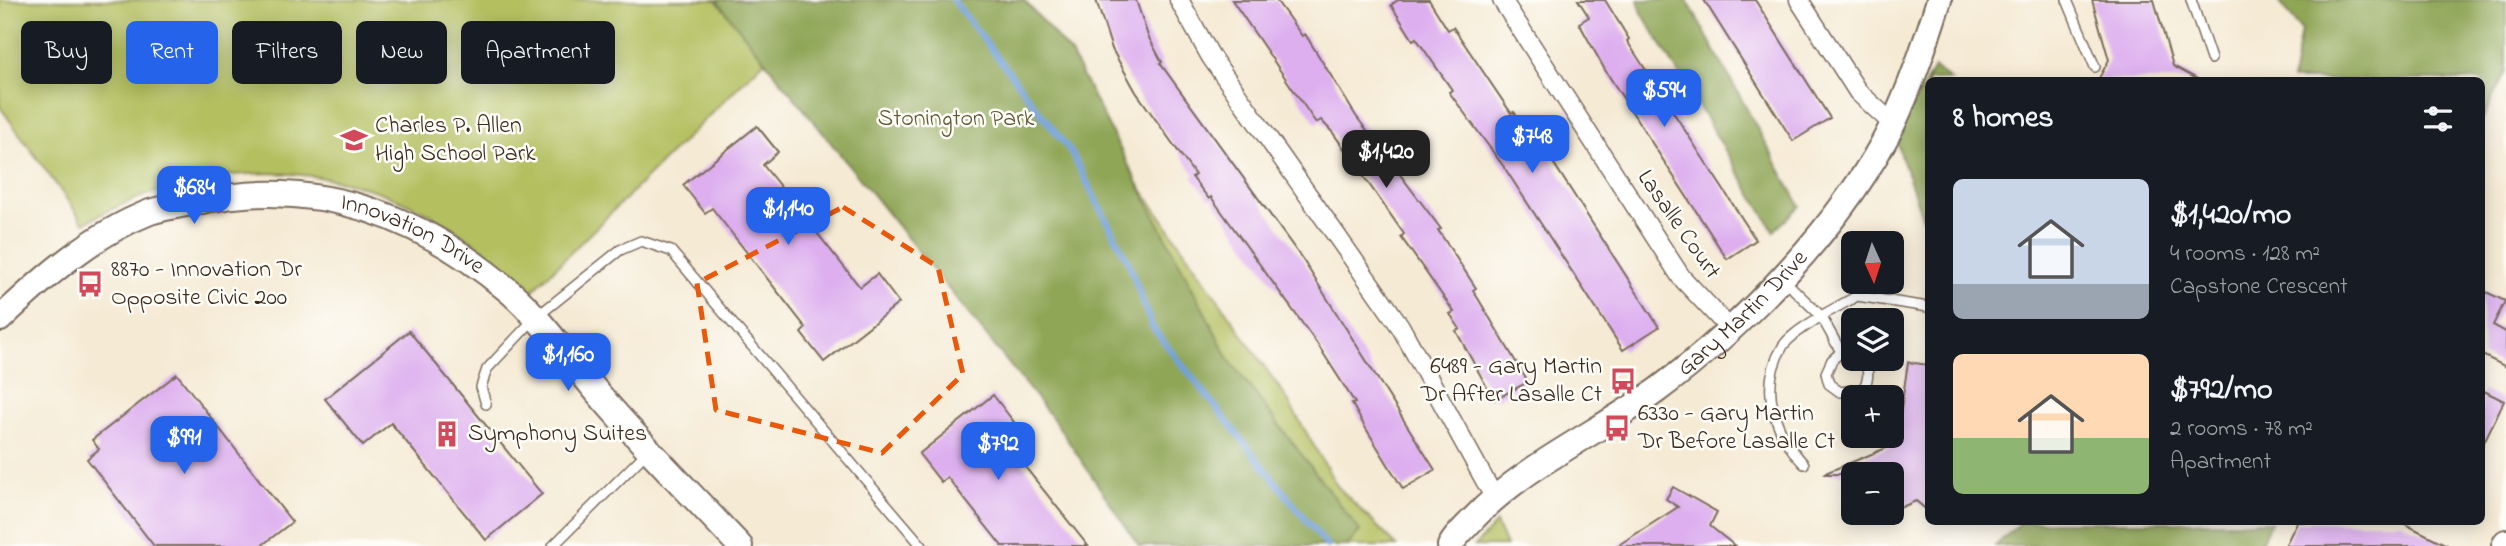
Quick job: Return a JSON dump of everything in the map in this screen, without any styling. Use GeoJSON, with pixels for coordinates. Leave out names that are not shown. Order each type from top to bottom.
{"type":"FeatureCollection","features":[{"type":"Feature","properties":{"kind":"street"},"geometry":{"type":"LineString","coordinates":[[1179,0],[1211,57],[1400,326],[1494,498]]}},
{"type":"Feature","properties":{"kind":"street","name":"Lasalle Court"},"geometry":{"type":"LineString","coordinates":[[1502,0],[1681,277],[1731,330]]}},
{"type":"Feature","properties":{"kind":"street"},"geometry":{"type":"LineString","coordinates":[[1799,0],[1858,92],[1892,124]]}},
{"type":"Feature","properties":{"kind":"street","name":"Gary Martin Drive"},"geometry":{"type":"LineString","coordinates":[[1450,546],[1494,498],[1655,391],[1731,330],[1780,277],[1860,178],[1892,124],[1922,54],[1939,0]]}},
{"type":"Feature","properties":{"kind":"street","name":"Innovation Drive"},"geometry":{"type":"LineString","coordinates":[[0,318],[37,283],[97,240],[151,212],[224,196],[291,193],[354,203],[409,223],[511,292],[650,450],[740,546]]}},
{"type":"Feature","properties":{"kind":"lane"},"geometry":{"type":"LineString","coordinates":[[2067,0],[2095,67]]}},
{"type":"Feature","properties":{"kind":"lane"},"geometry":{"type":"LineString","coordinates":[[2191,0],[2211,59]]}},
{"type":"Feature","properties":{"kind":"lane"},"geometry":{"type":"LineString","coordinates":[[486,404],[481,387],[487,369],[534,319],[620,250],[641,241],[671,251],[922,546]]}},
{"type":"Feature","properties":{"kind":"lane"},"geometry":{"type":"LineString","coordinates":[[1780,277],[1821,316],[1841,352],[1832,360],[1826,373],[1829,384],[1840,392],[1863,389],[1868,380],[1868,371]]}},
{"type":"Feature","properties":{"kind":"lane"},"geometry":{"type":"LineString","coordinates":[[1804,464],[1780,435],[1772,412],[1773,370],[1784,344],[1821,316],[1857,296],[1925,307]]}},
{"type":"Feature","properties":{"kind":"lane"},"geometry":{"type":"LineString","coordinates":[[553,546],[650,450]]}},
{"type":"Feature","properties":{"kind":"highlighted area"},"geometry":{"type":"Polygon","coordinates":[[[843,207],[938,267],[963,374],[882,453],[716,410],[697,283],[843,207]]]}},
{"type":"Feature","properties":{"kind":"green space"},"geometry":{"type":"Polygon","coordinates":[[[0,0],[1011,0],[1287,399],[1337,486],[1397,546],[1156,546],[765,60],[531,292],[482,249],[430,215],[376,191],[320,177],[261,173],[202,180],[143,196],[84,223],[0,107],[0,0]]]}},
{"type":"Feature","properties":{"kind":"green space","name":"Stonington Park"},"geometry":{"type":"Polygon","coordinates":[[[716,0],[1024,0],[1071,54],[1230,361],[1360,531],[1347,546],[1139,546],[1054,420],[716,0]]]}},
{"type":"Feature","properties":{"kind":"green space"},"geometry":{"type":"Polygon","coordinates":[[[1638,0],[1687,0],[1800,206],[1774,231],[1642,13],[1638,0]]]}},
{"type":"Feature","properties":{"kind":"green space"},"geometry":{"type":"Polygon","coordinates":[[[2278,0],[2506,0],[2506,71],[2485,114],[2485,77],[2293,77],[2301,30],[2278,0]]]}},
{"type":"Feature","properties":{"kind":"green space"},"geometry":{"type":"Polygon","coordinates":[[[1934,68],[1947,77],[1929,77],[1934,68]]]}},
{"type":"Feature","properties":{"kind":"green space"},"geometry":{"type":"Polygon","coordinates":[[[1925,84],[1925,225],[1895,137],[1925,84]]]}},
{"type":"Feature","properties":{"kind":"green space"},"geometry":{"type":"Polygon","coordinates":[[[1496,523],[1506,546],[1475,546],[1496,523]]]}},
{"type":"Feature","properties":{"kind":"green space"},"geometry":{"type":"Polygon","coordinates":[[[2018,525],[2270,525],[2259,546],[1995,546],[2018,525]]]}},
{"type":"Feature","properties":{"kind":"building"},"geometry":{"type":"Polygon","coordinates":[[[1096,0],[1136,0],[1148,36],[1162,62],[1160,63],[1303,260],[1435,470],[1403,489],[1352,404],[1355,403],[1318,345],[1211,197],[1209,199],[1192,177],[1195,175],[1136,92],[1112,49],[1096,0]]]}},
{"type":"Feature","properties":{"kind":"building"},"geometry":{"type":"Polygon","coordinates":[[[1232,0],[1276,0],[1302,36],[1305,34],[1356,116],[1441,229],[1438,230],[1476,288],[1473,290],[1528,382],[1494,400],[1456,331],[1460,329],[1450,314],[1454,312],[1401,237],[1404,234],[1333,133],[1321,120],[1316,123],[1232,0]]]}},
{"type":"Feature","properties":{"kind":"building"},"geometry":{"type":"Polygon","coordinates":[[[1398,0],[1429,0],[1448,30],[1453,27],[1543,156],[1547,153],[1659,327],[1623,350],[1504,167],[1449,92],[1452,90],[1416,38],[1413,40],[1391,5],[1398,0]]]}},
{"type":"Feature","properties":{"kind":"building"},"geometry":{"type":"Polygon","coordinates":[[[1578,0],[1605,0],[1629,39],[1627,41],[1756,240],[1727,259],[1605,70],[1579,23],[1589,17],[1578,0]]]}},
{"type":"Feature","properties":{"kind":"building"},"geometry":{"type":"Polygon","coordinates":[[[1704,0],[1755,0],[1830,118],[1793,141],[1704,0]]]}},
{"type":"Feature","properties":{"kind":"building"},"geometry":{"type":"Polygon","coordinates":[[[2092,0],[2154,0],[2173,66],[2193,77],[2100,77],[2109,60],[2092,0]]]}},
{"type":"Feature","properties":{"kind":"building"},"geometry":{"type":"Polygon","coordinates":[[[757,126],[778,152],[763,165],[860,287],[877,274],[899,303],[824,362],[801,333],[806,328],[712,208],[705,213],[683,185],[757,126]]]}},
{"type":"Feature","properties":{"kind":"building"},"geometry":{"type":"Polygon","coordinates":[[[2485,291],[2505,301],[2493,325],[2506,332],[2506,367],[2485,356],[2485,291]]]}},
{"type":"Feature","properties":{"kind":"building","name":"Symphony Suites"},"geometry":{"type":"Polygon","coordinates":[[[409,331],[542,494],[486,540],[391,423],[363,446],[325,399],[409,331]]]}},
{"type":"Feature","properties":{"kind":"building"},"geometry":{"type":"Polygon","coordinates":[[[1908,362],[1925,365],[1925,508],[1916,501],[1904,506],[1904,462],[1852,462],[1886,448],[1904,448],[1904,389],[1908,362]]]}},
{"type":"Feature","properties":{"kind":"building"},"geometry":{"type":"Polygon","coordinates":[[[177,374],[292,522],[261,546],[154,546],[87,459],[99,449],[92,440],[177,374]]]}},
{"type":"Feature","properties":{"kind":"building"},"geometry":{"type":"Polygon","coordinates":[[[2485,392],[2504,401],[2485,440],[2485,392]]]}},
{"type":"Feature","properties":{"kind":"building"},"geometry":{"type":"Polygon","coordinates":[[[993,395],[1014,422],[999,434],[1088,546],[1002,546],[947,477],[941,482],[919,454],[993,395]]]}},
{"type":"Feature","properties":{"kind":"building"},"geometry":{"type":"Polygon","coordinates":[[[1841,467],[1841,474],[1823,474],[1841,467]]]}},
{"type":"Feature","properties":{"kind":"building"},"geometry":{"type":"Polygon","coordinates":[[[1673,487],[1717,512],[1710,526],[1735,546],[1617,546],[1678,507],[1666,499],[1673,487]]]}},
{"type":"Feature","properties":{"kind":"building"},"geometry":{"type":"Polygon","coordinates":[[[2296,525],[2407,525],[2449,546],[2285,546],[2296,525]]]}},
{"type":"Feature","properties":{"kind":"waterway"},"geometry":{"type":"LineString","coordinates":[[953,0],[1071,152],[1128,261],[1152,327],[1327,546]]}},
{"type":"Feature","properties":{"kind":"place","name":"Charles P. Allen High School Park"},"geometry":{"type":"Point","coordinates":[354,140]}},
{"type":"Feature","properties":{"kind":"place","name":"8870 - Innovation Dr Opposite Civic 200"},"geometry":{"type":"Point","coordinates":[90,284]}},
{"type":"Feature","properties":{"kind":"place","name":"6489 - Gary Martin Dr After Lasalle Ct"},"geometry":{"type":"Point","coordinates":[1623,381]}},
{"type":"Feature","properties":{"kind":"place","name":"6330 - Gary Martin Dr Before Lasalle Ct"},"geometry":{"type":"Point","coordinates":[1617,428]}},
{"type":"Feature","properties":{"kind":"place","name":"Symphony Suites"},"geometry":{"type":"Point","coordinates":[447,434]}}]}
